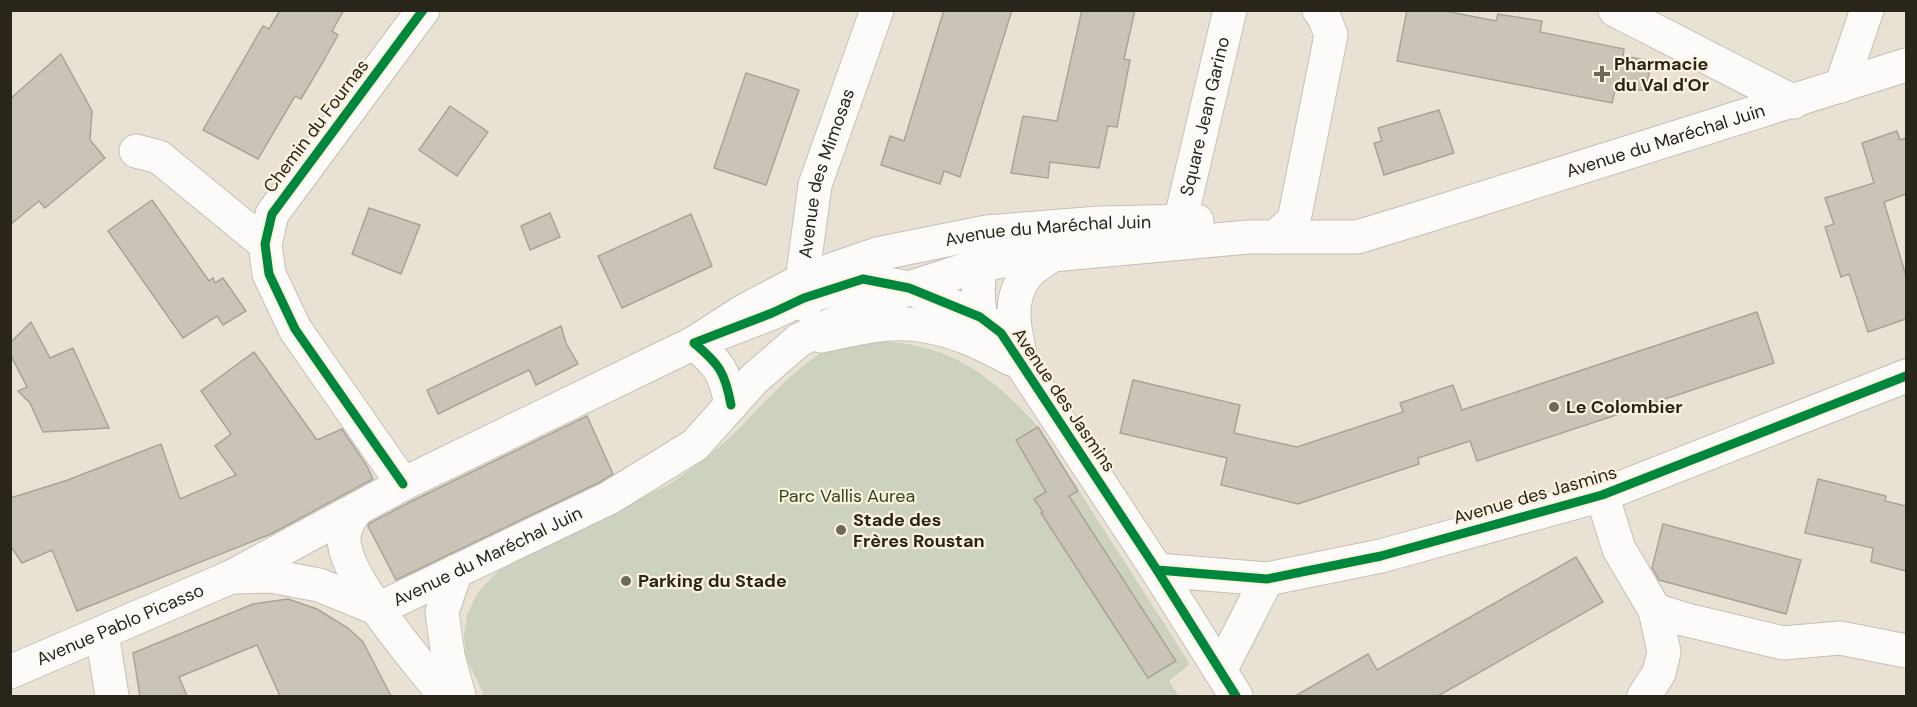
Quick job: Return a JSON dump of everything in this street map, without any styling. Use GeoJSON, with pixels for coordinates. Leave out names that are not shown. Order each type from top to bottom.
{"type":"FeatureCollection","features":[{"type":"Feature","properties":{"kind":"street","name":"Chemin du Fournas"},"geometry":{"type":"LineString","coordinates":[[403,484],[295,329],[269,274],[265,244],[272,214],[423,10]]}},
{"type":"Feature","properties":{"kind":"street","name":"Avenue des Mimosas"},"geometry":{"type":"LineString","coordinates":[[799,340],[805,314],[803,289],[815,185],[878,10]]}},
{"type":"Feature","properties":{"kind":"street","name":"Square Jean Garino"},"geometry":{"type":"LineString","coordinates":[[1180,222],[1230,10]]}},
{"type":"Feature","properties":{"kind":"street"},"geometry":{"type":"LineString","coordinates":[[1284,229],[1331,35],[1324,17],[1318,10]]}},
{"type":"Feature","properties":{"kind":"street"},"geometry":{"type":"LineString","coordinates":[[1615,10],[1794,102]]}},
{"type":"Feature","properties":{"kind":"street"},"geometry":{"type":"LineString","coordinates":[[1841,86],[1867,10]]}},
{"type":"Feature","properties":{"kind":"street","name":"Avenue du Maréchal Juin"},"geometry":{"type":"LineString","coordinates":[[231,577],[271,576],[319,585],[378,609],[609,498],[695,445],[753,380],[799,340],[909,288],[980,265],[1054,254],[1209,241],[1284,229],[1424,217],[1906,65]]}},
{"type":"Feature","properties":{"kind":"street"},"geometry":{"type":"LineString","coordinates":[[136,151],[159,157],[265,244]]}},
{"type":"Feature","properties":{"kind":"street"},"geometry":{"type":"LineString","coordinates":[[1180,222],[1209,241]]}},
{"type":"Feature","properties":{"kind":"street","name":"Avenue du Maréchal Juin"},"geometry":{"type":"LineString","coordinates":[[231,577],[403,484],[694,343],[742,312],[803,289],[877,254],[987,232],[1099,223],[1180,222],[1284,229]]}},
{"type":"Feature","properties":{"kind":"street"},"geometry":{"type":"LineString","coordinates":[[983,332],[980,265],[987,248],[994,243],[1085,231],[1099,223]]}},
{"type":"Feature","properties":{"kind":"street","name":"Avenue des Jasmins"},"geometry":{"type":"LineString","coordinates":[[1023,366],[1012,306],[1025,276],[1054,254]]}},
{"type":"Feature","properties":{"kind":"street","name":"Avenue du Maréchal Juin"},"geometry":{"type":"LineString","coordinates":[[803,289],[863,279],[909,288]]}},
{"type":"Feature","properties":{"kind":"street","name":"Avenue des Jasmins"},"geometry":{"type":"LineString","coordinates":[[909,288],[983,332],[1023,366],[1157,570],[1228,684]]}},
{"type":"Feature","properties":{"kind":"street","name":"Avenue des Jasmins"},"geometry":{"type":"LineString","coordinates":[[799,340],[871,326],[918,324],[959,334],[983,332]]}},
{"type":"Feature","properties":{"kind":"street"},"geometry":{"type":"LineString","coordinates":[[694,343],[716,362],[727,384],[731,405]]}},
{"type":"Feature","properties":{"kind":"street","name":"Avenue des Jasmins"},"geometry":{"type":"LineString","coordinates":[[1157,570],[1267,579],[1382,556],[1602,495],[1906,376]]}},
{"type":"Feature","properties":{"kind":"street"},"geometry":{"type":"LineString","coordinates":[[1602,495],[1618,549],[1655,610],[1664,652],[1659,673],[1644,696]]}},
{"type":"Feature","properties":{"kind":"street"},"geometry":{"type":"LineString","coordinates":[[357,509],[345,526],[344,540],[352,571],[378,609],[445,696]]}},
{"type":"Feature","properties":{"kind":"street"},"geometry":{"type":"LineString","coordinates":[[456,571],[442,612],[448,657],[459,696]]}},
{"type":"Feature","properties":{"kind":"street","name":"Avenue Pablo Picasso"},"geometry":{"type":"LineString","coordinates":[[10,672],[231,577]]}},
{"type":"Feature","properties":{"kind":"street","name":"Avenue des Jasmins"},"geometry":{"type":"LineString","coordinates":[[1228,684],[1267,579]]}},
{"type":"Feature","properties":{"kind":"street"},"geometry":{"type":"LineString","coordinates":[[1655,610],[1784,643],[1840,638],[1906,651]]}},
{"type":"Feature","properties":{"kind":"street"},"geometry":{"type":"LineString","coordinates":[[102,633],[112,696]]}},
{"type":"Feature","properties":{"kind":"green space","name":"Stade des Frères Roustan"},"geometry":{"type":"Polygon","coordinates":[[[878,341],[927,348],[968,366],[1004,392],[1038,427],[1190,664],[1169,681],[1179,696],[484,696],[466,657],[464,635],[467,615],[478,592],[499,570],[668,485],[720,446],[812,359],[842,344],[878,341]]]}},
{"type":"Feature","properties":{"kind":"building"},"geometry":{"type":"Polygon","coordinates":[[[280,10],[344,10],[332,31],[338,35],[323,62],[301,99],[295,96],[258,159],[203,130],[263,26],[269,29],[280,10]]]}},
{"type":"Feature","properties":{"kind":"building"},"geometry":{"type":"Polygon","coordinates":[[[944,10],[1012,10],[960,177],[944,171],[940,184],[881,165],[890,136],[904,141],[944,10]]]}},
{"type":"Feature","properties":{"kind":"building"},"geometry":{"type":"Polygon","coordinates":[[[1082,10],[1135,10],[1124,59],[1130,60],[1117,127],[1108,126],[1099,168],[1050,162],[1048,178],[1011,173],[1023,116],[1057,121],[1082,10]]]}},
{"type":"Feature","properties":{"kind":"building"},"geometry":{"type":"Polygon","coordinates":[[[1407,10],[1440,10],[1496,21],[1498,14],[1542,21],[1540,32],[1624,49],[1623,56],[1652,61],[1645,91],[1616,86],[1612,103],[1397,61],[1407,10]]]}},
{"type":"Feature","properties":{"kind":"building"},"geometry":{"type":"Polygon","coordinates":[[[61,54],[92,111],[90,140],[105,158],[45,208],[39,201],[10,225],[10,99],[61,54]]]}},
{"type":"Feature","properties":{"kind":"building"},"geometry":{"type":"Polygon","coordinates":[[[746,73],[799,90],[766,185],[714,168],[746,73]]]}},
{"type":"Feature","properties":{"kind":"building"},"geometry":{"type":"Polygon","coordinates":[[[450,106],[488,132],[457,176],[419,150],[450,106]]]}},
{"type":"Feature","properties":{"kind":"building"},"geometry":{"type":"Polygon","coordinates":[[[1439,110],[1454,153],[1384,175],[1374,143],[1382,141],[1378,128],[1439,110]]]}},
{"type":"Feature","properties":{"kind":"building"},"geometry":{"type":"Polygon","coordinates":[[[1897,131],[1900,140],[1906,138],[1906,194],[1884,202],[1906,276],[1906,319],[1868,332],[1849,274],[1841,277],[1825,227],[1834,224],[1825,198],[1874,183],[1862,143],[1897,131]]]}},
{"type":"Feature","properties":{"kind":"building"},"geometry":{"type":"Polygon","coordinates":[[[152,200],[209,281],[213,278],[215,283],[223,278],[246,311],[223,325],[217,316],[183,338],[108,231],[152,200]]]}},
{"type":"Feature","properties":{"kind":"building"},"geometry":{"type":"Polygon","coordinates":[[[369,208],[420,225],[401,274],[352,254],[369,208]]]}},
{"type":"Feature","properties":{"kind":"building"},"geometry":{"type":"Polygon","coordinates":[[[550,213],[560,237],[530,250],[521,226],[550,213]]]}},
{"type":"Feature","properties":{"kind":"building"},"geometry":{"type":"Polygon","coordinates":[[[691,214],[712,266],[622,308],[598,256],[691,214]]]}},
{"type":"Feature","properties":{"kind":"building","name":"Le Colombier"},"geometry":{"type":"Polygon","coordinates":[[[1757,312],[1774,363],[1477,461],[1470,441],[1418,458],[1419,464],[1298,504],[1221,485],[1227,458],[1120,433],[1133,380],[1240,405],[1234,433],[1297,447],[1403,412],[1400,403],[1453,385],[1462,410],[1757,312]]]}},
{"type":"Feature","properties":{"kind":"building"},"geometry":{"type":"Polygon","coordinates":[[[31,322],[50,358],[73,348],[109,428],[43,432],[30,403],[18,391],[27,387],[10,354],[10,343],[31,322]]]}},
{"type":"Feature","properties":{"kind":"building"},"geometry":{"type":"Polygon","coordinates":[[[561,326],[566,343],[578,364],[536,385],[529,370],[438,414],[427,390],[561,326]]]}},
{"type":"Feature","properties":{"kind":"building"},"geometry":{"type":"Polygon","coordinates":[[[254,352],[317,440],[342,429],[373,479],[271,534],[77,611],[52,550],[22,563],[10,545],[10,498],[65,481],[161,444],[180,499],[236,475],[215,446],[231,434],[201,391],[254,352]]]}},
{"type":"Feature","properties":{"kind":"building"},"geometry":{"type":"Polygon","coordinates":[[[587,416],[613,474],[396,580],[368,526],[370,523],[587,416]]]}},
{"type":"Feature","properties":{"kind":"building"},"geometry":{"type":"Polygon","coordinates":[[[1038,427],[1078,491],[1069,496],[1176,661],[1148,678],[1034,499],[1046,492],[1016,440],[1038,427]]]}},
{"type":"Feature","properties":{"kind":"building"},"geometry":{"type":"Polygon","coordinates":[[[1818,479],[1886,496],[1885,501],[1906,506],[1906,571],[1871,562],[1873,548],[1805,533],[1818,479]]]}},
{"type":"Feature","properties":{"kind":"building"},"geometry":{"type":"Polygon","coordinates":[[[1663,524],[1801,560],[1786,614],[1659,580],[1652,568],[1663,524]]]}},
{"type":"Feature","properties":{"kind":"building"},"geometry":{"type":"Polygon","coordinates":[[[1576,557],[1603,602],[1438,696],[1295,696],[1368,654],[1377,670],[1576,557]]]}},
{"type":"Feature","properties":{"kind":"building"},"geometry":{"type":"Polygon","coordinates":[[[288,599],[317,609],[348,628],[363,642],[391,696],[280,696],[257,645],[179,677],[187,696],[140,696],[133,653],[253,604],[288,599]]]}},
{"type":"Feature","properties":{"kind":"cycle path"},"geometry":{"type":"LineString","coordinates":[[403,484],[295,329],[269,274],[265,244],[272,214],[423,10]]}},
{"type":"Feature","properties":{"kind":"cycle path"},"geometry":{"type":"LineString","coordinates":[[731,405],[720,370],[694,343],[804,298],[863,279],[909,288],[980,317],[1001,333],[1157,570],[1236,696]]}},
{"type":"Feature","properties":{"kind":"cycle path"},"geometry":{"type":"LineString","coordinates":[[1157,570],[1267,579],[1381,556],[1602,495],[1906,376]]}},
{"type":"Feature","properties":{"kind":"place","name":"Pharmacie du Val d'Or"},"geometry":{"type":"Point","coordinates":[1602,74]}},
{"type":"Feature","properties":{"kind":"place","name":"Le Colombier"},"geometry":{"type":"Point","coordinates":[1554,407]}},
{"type":"Feature","properties":{"kind":"place","name":"Stade des Frères Roustan"},"geometry":{"type":"Point","coordinates":[841,530]}},
{"type":"Feature","properties":{"kind":"place","name":"Parking du Stade"},"geometry":{"type":"Point","coordinates":[626,581]}},
{"type":"Feature","properties":{"kind":"park label","name":"Parc Vallis Aurea"},"geometry":{"type":"Point","coordinates":[847,496]}}]}
